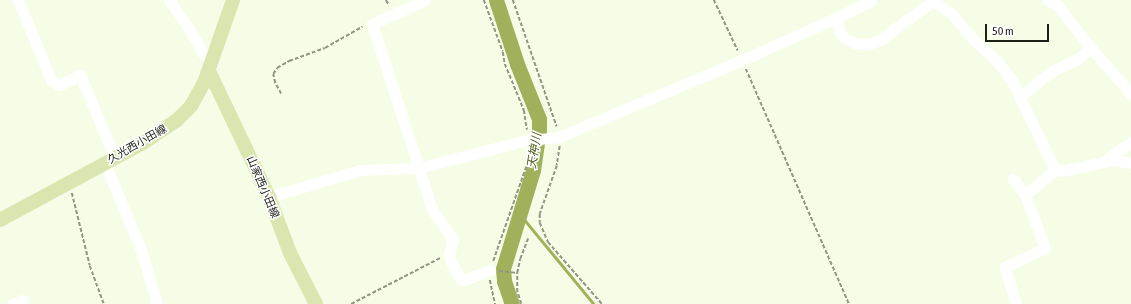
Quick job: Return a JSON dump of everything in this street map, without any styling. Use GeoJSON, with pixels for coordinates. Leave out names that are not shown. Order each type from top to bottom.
{"type":"FeatureCollection","features":[{"type":"Feature","properties":{"kind":"main road","name":"久光西小田線"},"geometry":{"type":"LineString","coordinates":[[0,220],[143,143],[176,121],[191,106],[210,67],[233,0]]}},
{"type":"Feature","properties":{"kind":"main road","name":"山家西小田線"},"geometry":{"type":"LineString","coordinates":[[210,67],[269,196],[290,253],[316,304]]}},
{"type":"Feature","properties":{"kind":"street"},"geometry":{"type":"LineString","coordinates":[[18,0],[50,80],[59,85],[80,75],[141,250],[157,304]]}},
{"type":"Feature","properties":{"kind":"street"},"geometry":{"type":"LineString","coordinates":[[425,0],[372,24],[432,209],[453,239],[449,254],[459,277],[463,280],[490,270]]}},
{"type":"Feature","properties":{"kind":"street"},"geometry":{"type":"LineString","coordinates":[[269,196],[360,170],[418,168],[529,140],[555,137],[742,60],[836,18],[871,0]]}},
{"type":"Feature","properties":{"kind":"street"},"geometry":{"type":"LineString","coordinates":[[836,18],[840,32],[844,38],[855,43],[868,44],[880,40],[934,0],[952,14],[975,41],[996,60],[1011,80],[1055,170]]}},
{"type":"Feature","properties":{"kind":"street"},"geometry":{"type":"LineString","coordinates":[[1048,0],[1057,5],[1091,48],[1131,94]]}},
{"type":"Feature","properties":{"kind":"street"},"geometry":{"type":"LineString","coordinates":[[171,1],[210,67]]}},
{"type":"Feature","properties":{"kind":"street"},"geometry":{"type":"LineString","coordinates":[[1019,96],[1052,70],[1076,60],[1091,48]]}},
{"type":"Feature","properties":{"kind":"street"},"geometry":{"type":"LineString","coordinates":[[1107,161],[1109,157],[1131,142]]}},
{"type":"Feature","properties":{"kind":"street"},"geometry":{"type":"LineString","coordinates":[[1025,195],[1055,170],[1061,171],[1107,161],[1131,163]]}},
{"type":"Feature","properties":{"kind":"street"},"geometry":{"type":"LineString","coordinates":[[1013,179],[1025,195],[1045,248],[1006,267],[1016,304]]}},
{"type":"Feature","properties":{"kind":"street"},"geometry":{"type":"LineString","coordinates":[[12,304],[23,300]]}},
{"type":"Feature","properties":{"kind":"path"},"geometry":{"type":"LineString","coordinates":[[386,0],[389,5]]}},
{"type":"Feature","properties":{"kind":"path"},"geometry":{"type":"LineString","coordinates":[[484,0],[503,52],[505,64],[524,110],[529,140],[528,161],[490,270],[495,304]]}},
{"type":"Feature","properties":{"kind":"path"},"geometry":{"type":"LineString","coordinates":[[513,0],[555,120],[555,137],[560,148],[557,166],[540,214],[540,223],[548,242],[602,304]]}},
{"type":"Feature","properties":{"kind":"path"},"geometry":{"type":"LineString","coordinates":[[714,0],[742,60],[849,304]]}},
{"type":"Feature","properties":{"kind":"path"},"geometry":{"type":"LineString","coordinates":[[281,94],[275,83],[273,74],[277,68],[289,61],[325,48],[364,26],[372,24]]}},
{"type":"Feature","properties":{"kind":"path"},"geometry":{"type":"LineString","coordinates":[[68,183],[90,266],[104,304]]}},
{"type":"Feature","properties":{"kind":"path"},"geometry":{"type":"LineString","coordinates":[[521,304],[517,292],[517,273],[528,238]]}},
{"type":"Feature","properties":{"kind":"path"},"geometry":{"type":"LineString","coordinates":[[351,304],[449,254]]}},
{"type":"Feature","properties":{"kind":"path"},"geometry":{"type":"LineString","coordinates":[[490,270],[517,273]]}},
{"type":"Feature","properties":{"kind":"waterway","name":"天神川"},"geometry":{"type":"LineString","coordinates":[[496,0],[517,64],[539,119],[539,130],[533,170],[503,269],[504,281],[512,304]]}},
{"type":"Feature","properties":{"kind":"waterway"},"geometry":{"type":"LineString","coordinates":[[519,213],[594,304]]}}]}
